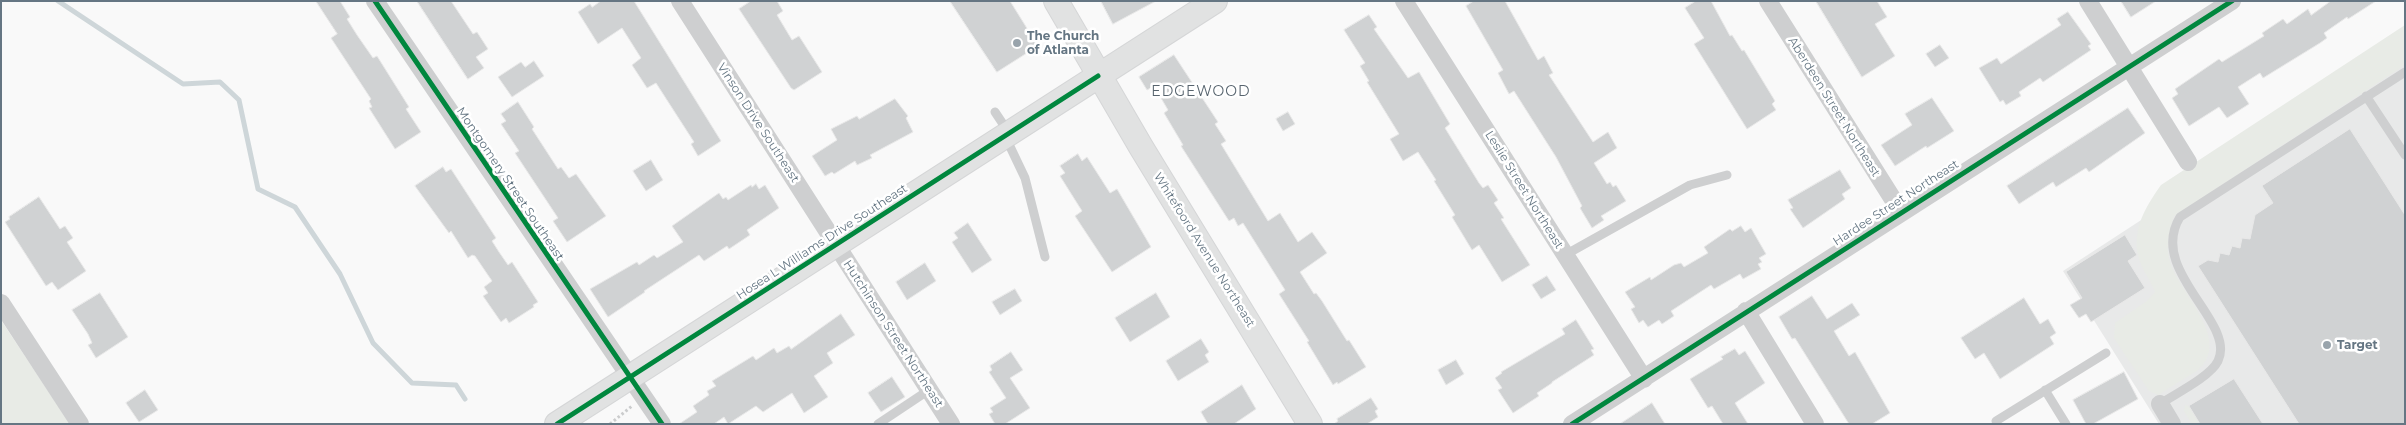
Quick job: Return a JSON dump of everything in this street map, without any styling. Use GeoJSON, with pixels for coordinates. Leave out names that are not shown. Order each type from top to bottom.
{"type":"FeatureCollection","features":[{"type":"Feature","properties":{"kind":"street","name":"Montgomery Street Southeast"},"geometry":{"type":"LineString","coordinates":[[375,1],[662,424]]}},
{"type":"Feature","properties":{"kind":"street","name":"Vinson Drive Southeast"},"geometry":{"type":"LineString","coordinates":[[680,1],[835,245]]}},
{"type":"Feature","properties":{"kind":"street","name":"Whitefoord Avenue Northeast"},"geometry":{"type":"LineString","coordinates":[[1056,1],[1098,76],[1310,424]]}},
{"type":"Feature","properties":{"kind":"street","name":"Hosea L Williams Drive Southeast"},"geometry":{"type":"LineString","coordinates":[[557,424],[1215,1]]}},
{"type":"Feature","properties":{"kind":"street","name":"Leslie Street Northeast"},"geometry":{"type":"LineString","coordinates":[[1404,1],[1644,379]]}},
{"type":"Feature","properties":{"kind":"street","name":"Aberdeen Street Northeast"},"geometry":{"type":"LineString","coordinates":[[1768,1],[1901,212]]}},
{"type":"Feature","properties":{"kind":"street"},"geometry":{"type":"LineString","coordinates":[[2088,1],[2188,162]]}},
{"type":"Feature","properties":{"kind":"street","name":"Hardee Street Northeast"},"geometry":{"type":"LineString","coordinates":[[1572,424],[2232,1]]}},
{"type":"Feature","properties":{"kind":"street","name":"Hutchinson Street Northeast"},"geometry":{"type":"LineString","coordinates":[[835,245],[951,424]]}},
{"type":"Feature","properties":{"kind":"street"},"geometry":{"type":"LineString","coordinates":[[1,303],[80,424]]}},
{"type":"Feature","properties":{"kind":"street"},"geometry":{"type":"LineString","coordinates":[[1746,311],[1815,424]]}},
{"type":"Feature","properties":{"kind":"lane"},"geometry":{"type":"LineString","coordinates":[[2164,417],[2218,362],[2222,350],[2215,330],[2174,258],[2172,242],[2174,227],[2180,217],[2405,72]]}},
{"type":"Feature","properties":{"kind":"lane"},"geometry":{"type":"LineString","coordinates":[[2366,96],[2405,155]]}},
{"type":"Feature","properties":{"kind":"lane"},"geometry":{"type":"LineString","coordinates":[[995,112],[1025,178],[1045,257]]}},
{"type":"Feature","properties":{"kind":"lane"},"geometry":{"type":"LineString","coordinates":[[1565,255],[1690,185],[1728,175]]}},
{"type":"Feature","properties":{"kind":"lane"},"geometry":{"type":"LineString","coordinates":[[1996,421],[2106,353]]}},
{"type":"Feature","properties":{"kind":"lane"},"geometry":{"type":"LineString","coordinates":[[878,424],[929,390]]}},
{"type":"Feature","properties":{"kind":"lane"},"geometry":{"type":"LineString","coordinates":[[2045,390],[2066,424]]}},
{"type":"Feature","properties":{"kind":"path"},"geometry":{"type":"LineString","coordinates":[[610,424],[635,404]]}},
{"type":"Feature","properties":{"kind":"shaded area"},"geometry":{"type":"Polygon","coordinates":[[[2405,25],[2405,65],[2174,216],[2169,233],[2170,262],[2207,330],[2210,344],[2207,358],[2198,370],[2158,395],[2149,391],[2114,338],[2115,323],[2147,301],[2155,292],[2141,264],[2137,242],[2140,222],[2149,203],[2161,185],[2405,25]]]}},
{"type":"Feature","properties":{"kind":"shaded area"},"geometry":{"type":"Polygon","coordinates":[[[2405,48],[2405,424],[2159,424],[2063,271],[2405,48]]]}},
{"type":"Feature","properties":{"kind":"shaded area"},"geometry":{"type":"Polygon","coordinates":[[[1,320],[70,424],[1,424],[1,320]]]}},
{"type":"Feature","properties":{"kind":"shaded area"},"geometry":{"type":"Polygon","coordinates":[[[2185,405],[2189,406],[2200,424],[2192,424],[2184,411],[2185,405]]]}},
{"type":"Feature","properties":{"kind":"building"},"geometry":{"type":"Polygon","coordinates":[[[316,1],[340,1],[350,17],[347,19],[373,58],[377,56],[409,107],[406,109],[421,132],[395,149],[369,108],[372,107],[369,101],[371,99],[331,38],[337,34],[316,1]]]}},
{"type":"Feature","properties":{"kind":"building"},"geometry":{"type":"Polygon","coordinates":[[[417,1],[451,1],[473,34],[477,32],[488,49],[476,57],[484,68],[468,79],[417,1]]]}},
{"type":"Feature","properties":{"kind":"building"},"geometry":{"type":"Polygon","coordinates":[[[601,1],[634,1],[721,141],[698,156],[691,144],[694,142],[656,83],[647,88],[632,65],[641,58],[622,28],[598,44],[578,12],[590,4],[592,7],[601,1]]]}},
{"type":"Feature","properties":{"kind":"building"},"geometry":{"type":"Polygon","coordinates":[[[751,1],[777,1],[783,11],[777,15],[792,40],[799,36],[822,72],[794,90],[791,88],[739,9],[751,1]]]}},
{"type":"Feature","properties":{"kind":"building"},"geometry":{"type":"Polygon","coordinates":[[[950,1],[1010,1],[1038,46],[997,72],[950,1]]]}},
{"type":"Feature","properties":{"kind":"building"},"geometry":{"type":"Polygon","coordinates":[[[1101,1],[1156,1],[1113,24],[1101,1]]]}},
{"type":"Feature","properties":{"kind":"building"},"geometry":{"type":"Polygon","coordinates":[[[1474,1],[1505,1],[1538,60],[1544,56],[1553,73],[1549,75],[1593,142],[1608,132],[1617,148],[1594,163],[1607,184],[1610,182],[1613,187],[1616,185],[1626,201],[1601,216],[1604,220],[1592,228],[1580,208],[1582,206],[1556,157],[1514,91],[1509,94],[1498,73],[1503,70],[1466,6],[1474,1]]]}},
{"type":"Feature","properties":{"kind":"building"},"geometry":{"type":"Polygon","coordinates":[[[1696,1],[1711,1],[1730,36],[1732,35],[1742,51],[1744,50],[1775,101],[1772,104],[1776,110],[1747,129],[1694,44],[1704,38],[1685,8],[1696,1]]]}},
{"type":"Feature","properties":{"kind":"building"},"geometry":{"type":"Polygon","coordinates":[[[1816,1],[1877,1],[1887,17],[1875,24],[1895,56],[1862,77],[1816,1]]]}},
{"type":"Feature","properties":{"kind":"building"},"geometry":{"type":"Polygon","coordinates":[[[2121,1],[2156,1],[2131,17],[2121,1]]]}},
{"type":"Feature","properties":{"kind":"building"},"geometry":{"type":"Polygon","coordinates":[[[2331,1],[2376,1],[2348,19],[2347,17],[2324,33],[2327,38],[2320,43],[2263,78],[2260,73],[2238,87],[2249,104],[2227,118],[2219,107],[2189,126],[2172,98],[2178,94],[2175,89],[2219,59],[2222,62],[2264,36],[2262,33],[2283,19],[2287,24],[2308,9],[2311,15],[2331,1]]]}},
{"type":"Feature","properties":{"kind":"building"},"geometry":{"type":"Polygon","coordinates":[[[2068,12],[2091,44],[2088,46],[2091,50],[2043,82],[2040,78],[2019,92],[2021,96],[2006,105],[2003,100],[2000,102],[1979,68],[1997,58],[2001,64],[2061,25],[2057,19],[2068,12]]]}},
{"type":"Feature","properties":{"kind":"building"},"geometry":{"type":"Polygon","coordinates":[[[1369,15],[1377,27],[1374,29],[1408,78],[1419,72],[1450,124],[1445,128],[1479,183],[1483,188],[1488,185],[1498,200],[1494,203],[1504,218],[1501,219],[1530,265],[1502,282],[1479,245],[1472,250],[1452,217],[1455,215],[1434,181],[1436,180],[1418,152],[1403,161],[1390,139],[1399,134],[1367,82],[1369,81],[1360,66],[1365,63],[1344,30],[1369,15]]]}},
{"type":"Feature","properties":{"kind":"building"},"geometry":{"type":"Polygon","coordinates":[[[1940,45],[1949,58],[1935,67],[1926,54],[1940,45]]]}},
{"type":"Feature","properties":{"kind":"building"},"geometry":{"type":"Polygon","coordinates":[[[1174,55],[1218,122],[1215,124],[1226,141],[1221,144],[1268,221],[1280,213],[1298,242],[1312,232],[1327,253],[1300,272],[1314,294],[1316,293],[1322,301],[1366,367],[1338,384],[1337,382],[1333,385],[1307,342],[1309,341],[1279,294],[1285,290],[1243,223],[1238,226],[1234,218],[1229,221],[1181,146],[1183,145],[1164,113],[1168,110],[1154,86],[1147,90],[1139,77],[1174,55]]]}},
{"type":"Feature","properties":{"kind":"building"},"geometry":{"type":"Polygon","coordinates":[[[534,61],[544,76],[512,97],[498,77],[521,62],[525,67],[534,61]]]}},
{"type":"Feature","properties":{"kind":"building"},"geometry":{"type":"Polygon","coordinates":[[[1932,98],[1954,131],[1895,166],[1881,145],[1912,125],[1905,114],[1932,98]]]}},
{"type":"Feature","properties":{"kind":"building"},"geometry":{"type":"Polygon","coordinates":[[[895,99],[908,116],[906,118],[913,132],[870,155],[872,158],[857,165],[855,161],[834,174],[832,172],[825,176],[812,156],[837,140],[831,129],[857,116],[859,119],[895,99]]]}},
{"type":"Feature","properties":{"kind":"building"},"geometry":{"type":"Polygon","coordinates":[[[518,102],[534,127],[532,129],[558,169],[561,167],[569,178],[576,174],[606,216],[567,242],[553,221],[558,218],[515,153],[519,151],[501,124],[506,121],[501,114],[518,102]]]}},
{"type":"Feature","properties":{"kind":"building"},"geometry":{"type":"Polygon","coordinates":[[[2128,108],[2145,133],[2089,172],[2086,168],[2056,187],[2053,182],[2019,204],[2007,186],[2128,108]]]}},
{"type":"Feature","properties":{"kind":"building"},"geometry":{"type":"Polygon","coordinates":[[[1288,112],[1295,124],[1283,131],[1276,119],[1288,112]]]}},
{"type":"Feature","properties":{"kind":"building","name":"Target"},"geometry":{"type":"Polygon","coordinates":[[[2350,129],[2405,215],[2405,424],[2299,424],[2198,266],[2208,260],[2218,262],[2220,253],[2229,255],[2232,246],[2240,248],[2242,238],[2250,239],[2255,215],[2273,203],[2262,186],[2350,129]]]}},
{"type":"Feature","properties":{"kind":"building"},"geometry":{"type":"Polygon","coordinates":[[[1078,154],[1082,161],[1087,157],[1110,193],[1117,189],[1151,247],[1112,272],[1075,216],[1082,211],[1060,176],[1065,173],[1060,166],[1078,154]]]}},
{"type":"Feature","properties":{"kind":"building"},"geometry":{"type":"Polygon","coordinates":[[[651,160],[663,180],[646,191],[633,171],[651,160]]]}},
{"type":"Feature","properties":{"kind":"building"},"geometry":{"type":"Polygon","coordinates":[[[443,167],[446,172],[451,169],[496,238],[492,241],[499,252],[508,265],[512,262],[538,302],[533,305],[534,307],[509,323],[506,318],[501,322],[483,296],[488,293],[484,287],[492,281],[475,256],[472,255],[468,258],[451,231],[449,233],[415,186],[443,167]]]}},
{"type":"Feature","properties":{"kind":"building"},"geometry":{"type":"Polygon","coordinates":[[[1840,170],[1851,188],[1842,194],[1845,199],[1803,228],[1790,209],[1793,208],[1788,200],[1840,170]]]}},
{"type":"Feature","properties":{"kind":"building"},"geometry":{"type":"Polygon","coordinates":[[[756,184],[759,189],[765,185],[779,208],[747,230],[750,235],[729,249],[727,246],[704,261],[699,255],[608,317],[590,289],[637,262],[639,265],[654,255],[657,258],[683,242],[672,226],[719,193],[723,199],[726,197],[728,200],[751,185],[752,187],[756,184]]]}},
{"type":"Feature","properties":{"kind":"building"},"geometry":{"type":"Polygon","coordinates":[[[39,197],[60,229],[65,226],[73,238],[67,242],[86,271],[58,290],[52,282],[46,286],[5,222],[10,219],[9,217],[39,197]]]}},
{"type":"Feature","properties":{"kind":"building"},"geometry":{"type":"Polygon","coordinates":[[[968,223],[992,260],[972,273],[952,242],[958,238],[954,233],[968,223]]]}},
{"type":"Feature","properties":{"kind":"building"},"geometry":{"type":"Polygon","coordinates":[[[1741,226],[1745,232],[1751,228],[1766,254],[1759,258],[1762,262],[1758,264],[1761,269],[1743,279],[1740,274],[1714,289],[1711,285],[1671,311],[1674,316],[1662,324],[1659,320],[1648,327],[1643,320],[1639,323],[1631,309],[1635,307],[1625,292],[1650,277],[1651,280],[1674,265],[1681,263],[1684,267],[1708,253],[1704,247],[1730,229],[1732,231],[1741,226]]]}},
{"type":"Feature","properties":{"kind":"building"},"geometry":{"type":"Polygon","coordinates":[[[2125,235],[2137,255],[2128,261],[2145,288],[2091,322],[2086,314],[2079,318],[2070,305],[2082,298],[2066,272],[2125,235]]]}},
{"type":"Feature","properties":{"kind":"building"},"geometry":{"type":"Polygon","coordinates":[[[925,263],[936,281],[907,300],[896,282],[925,263]]]}},
{"type":"Feature","properties":{"kind":"building"},"geometry":{"type":"Polygon","coordinates":[[[1547,276],[1556,290],[1541,299],[1532,285],[1547,276]]]}},
{"type":"Feature","properties":{"kind":"building"},"geometry":{"type":"Polygon","coordinates":[[[1015,289],[1022,301],[1000,315],[992,302],[1015,289]]]}},
{"type":"Feature","properties":{"kind":"building"},"geometry":{"type":"Polygon","coordinates":[[[100,293],[128,337],[96,358],[88,345],[92,343],[88,334],[72,310],[100,293]]]}},
{"type":"Feature","properties":{"kind":"building"},"geometry":{"type":"Polygon","coordinates":[[[1156,293],[1170,317],[1130,342],[1115,318],[1156,293]]]}},
{"type":"Feature","properties":{"kind":"building"},"geometry":{"type":"Polygon","coordinates":[[[1812,296],[1827,319],[1852,303],[1860,315],[1834,331],[1849,356],[1855,352],[1890,413],[1872,424],[1849,424],[1795,338],[1792,339],[1779,317],[1812,296]]]}},
{"type":"Feature","properties":{"kind":"building"},"geometry":{"type":"Polygon","coordinates":[[[2024,298],[2040,324],[2048,319],[2056,333],[2050,337],[2054,344],[2000,379],[1984,353],[1975,359],[1961,338],[2024,298]]]}},
{"type":"Feature","properties":{"kind":"building"},"geometry":{"type":"Polygon","coordinates":[[[841,314],[855,335],[827,353],[833,363],[814,376],[828,397],[804,413],[792,393],[763,412],[756,406],[728,424],[724,417],[714,424],[679,424],[697,412],[693,406],[709,395],[707,391],[716,386],[712,381],[753,356],[756,360],[774,348],[777,353],[789,346],[791,349],[841,314]]]}},
{"type":"Feature","properties":{"kind":"building"},"geometry":{"type":"Polygon","coordinates":[[[1576,320],[1594,349],[1591,350],[1594,355],[1552,382],[1537,393],[1539,396],[1513,413],[1498,390],[1502,388],[1495,378],[1501,372],[1565,334],[1562,329],[1576,320]]]}},
{"type":"Feature","properties":{"kind":"building"},"geometry":{"type":"Polygon","coordinates":[[[1201,339],[1209,352],[1205,355],[1209,362],[1178,381],[1166,361],[1201,339]]]}},
{"type":"Feature","properties":{"kind":"building"},"geometry":{"type":"Polygon","coordinates":[[[1735,349],[1739,355],[1745,351],[1765,383],[1735,403],[1748,424],[1723,424],[1712,406],[1708,408],[1690,379],[1723,359],[1721,357],[1735,349]]]}},
{"type":"Feature","properties":{"kind":"building"},"geometry":{"type":"Polygon","coordinates":[[[1011,352],[1023,370],[1010,378],[1030,408],[1005,424],[995,424],[989,414],[993,412],[990,408],[1006,398],[989,372],[992,370],[990,366],[1011,352]]]}},
{"type":"Feature","properties":{"kind":"building"},"geometry":{"type":"Polygon","coordinates":[[[1456,360],[1464,374],[1446,385],[1438,370],[1456,360]]]}},
{"type":"Feature","properties":{"kind":"building"},"geometry":{"type":"Polygon","coordinates":[[[2124,372],[2138,399],[2093,424],[2086,424],[2073,400],[2124,372]]]}},
{"type":"Feature","properties":{"kind":"building"},"geometry":{"type":"Polygon","coordinates":[[[892,377],[905,397],[881,412],[868,393],[892,377]]]}},
{"type":"Feature","properties":{"kind":"building"},"geometry":{"type":"Polygon","coordinates":[[[2234,379],[2263,424],[2200,424],[2189,406],[2234,379]]]}},
{"type":"Feature","properties":{"kind":"building"},"geometry":{"type":"Polygon","coordinates":[[[1242,385],[1256,409],[1234,424],[1208,424],[1201,412],[1242,385]]]}},
{"type":"Feature","properties":{"kind":"building"},"geometry":{"type":"Polygon","coordinates":[[[145,390],[158,410],[139,422],[126,403],[145,390]]]}},
{"type":"Feature","properties":{"kind":"building"},"geometry":{"type":"Polygon","coordinates":[[[1371,398],[1378,409],[1375,411],[1378,417],[1367,424],[1334,424],[1338,421],[1337,419],[1371,398]]]}},
{"type":"Feature","properties":{"kind":"building"},"geometry":{"type":"Polygon","coordinates":[[[1652,403],[1665,424],[1620,424],[1652,403]]]}},
{"type":"Feature","properties":{"kind":"waterway"},"geometry":{"type":"LineString","coordinates":[[58,1],[183,84],[220,82],[239,100],[258,189],[295,207],[340,274],[373,343],[412,383],[456,385],[465,399]]}},
{"type":"Feature","properties":{"kind":"cycle path"},"geometry":{"type":"LineString","coordinates":[[375,1],[662,424]]}},
{"type":"Feature","properties":{"kind":"cycle path"},"geometry":{"type":"LineString","coordinates":[[1572,424],[2232,1]]}},
{"type":"Feature","properties":{"kind":"cycle path"},"geometry":{"type":"LineString","coordinates":[[557,424],[1098,76]]}},
{"type":"Feature","properties":{"kind":"place","name":"The Church of Atlanta"},"geometry":{"type":"Point","coordinates":[1017,43]}},
{"type":"Feature","properties":{"kind":"place","name":"Target"},"geometry":{"type":"Point","coordinates":[2327,345]}},
{"type":"Feature","properties":{"kind":"district","name":"EDGEWOOD"},"geometry":{"type":"Point","coordinates":[1201,92]}}]}
